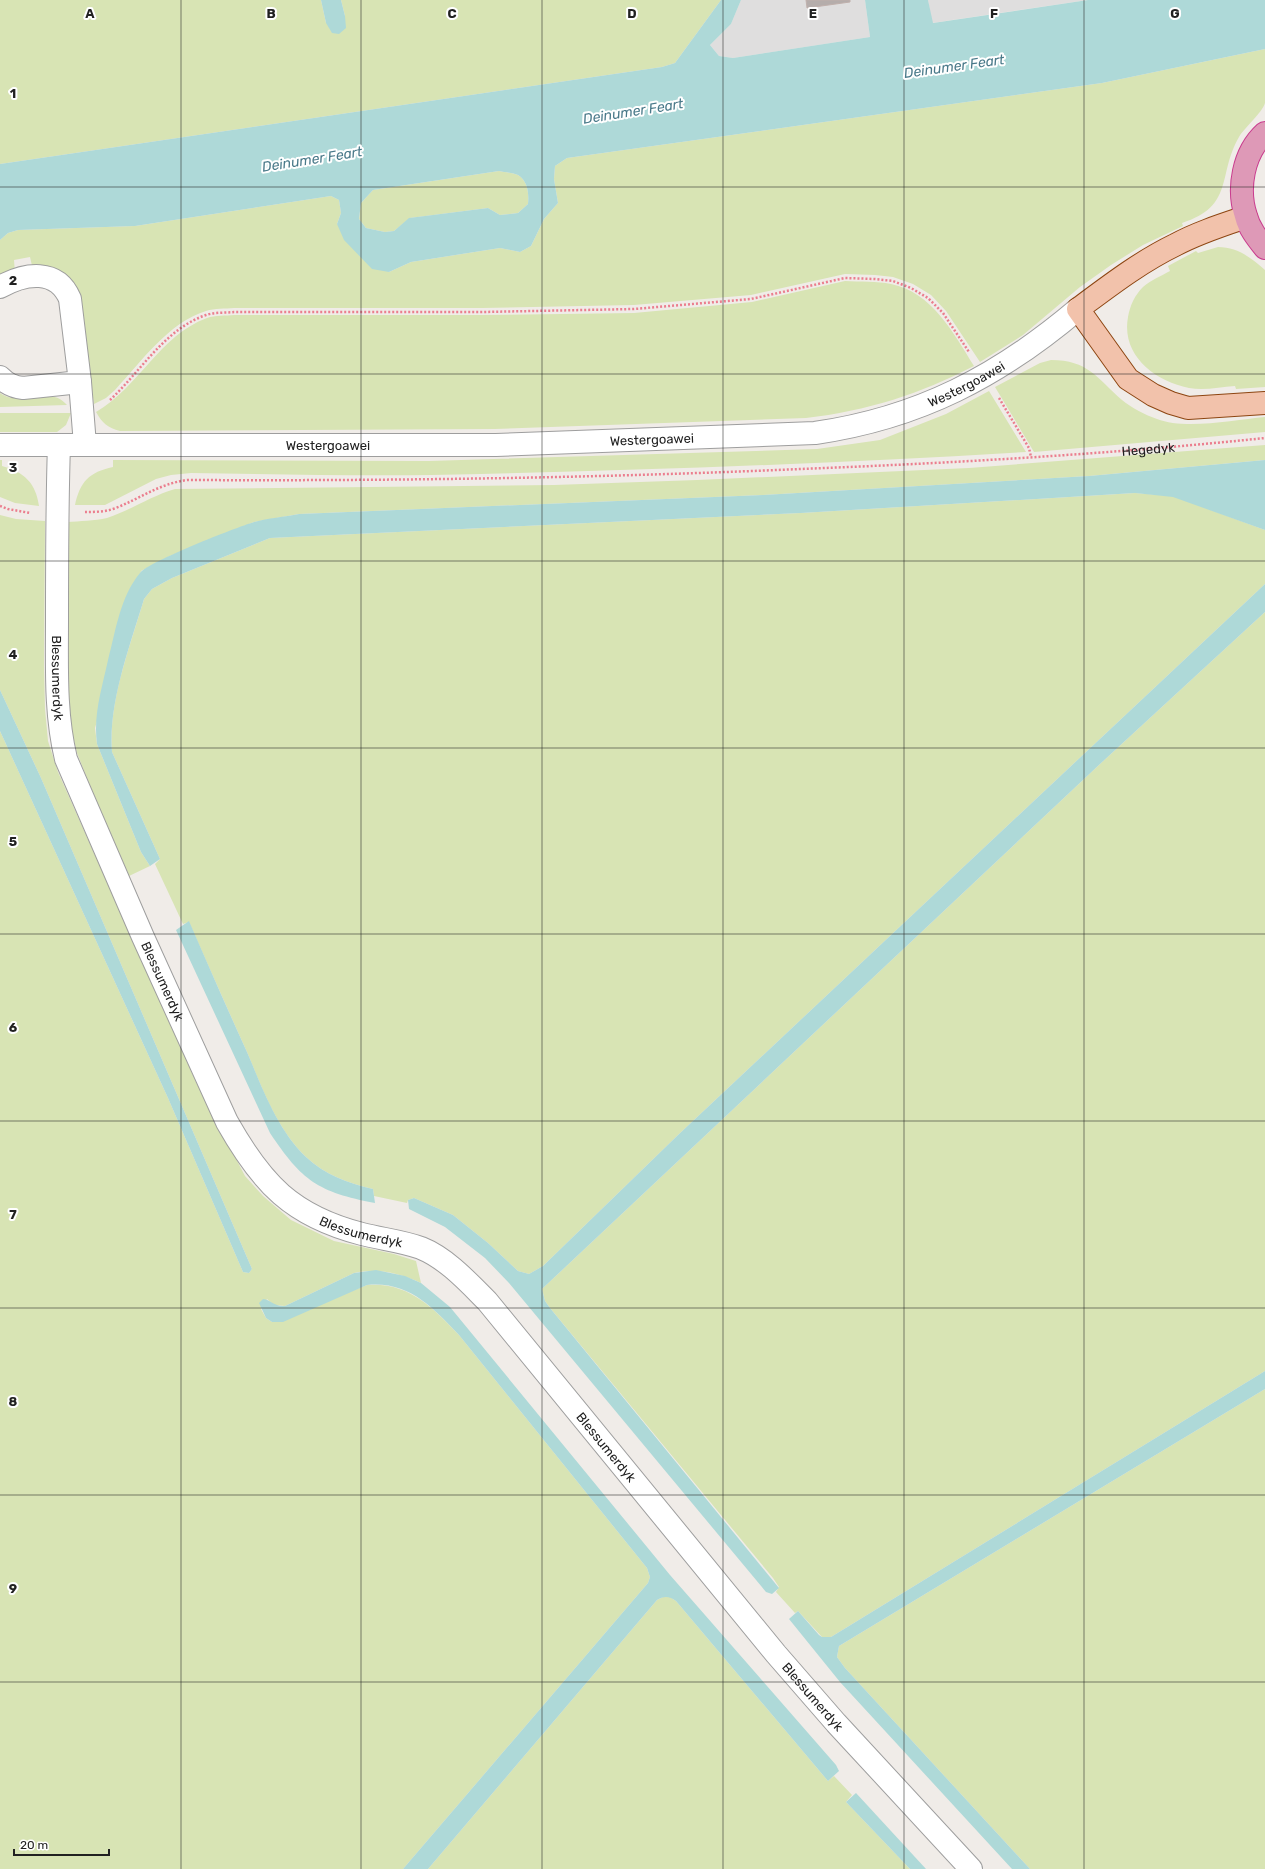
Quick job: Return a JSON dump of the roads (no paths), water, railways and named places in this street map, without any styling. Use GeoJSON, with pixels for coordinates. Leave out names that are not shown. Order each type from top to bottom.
{"type":"FeatureCollection","features":[{"type":"Feature","properties":{"kind":"highway"},"geometry":{"type":"LineString","coordinates":[[1265,133],[1250,154],[1243,174],[1242,196],[1246,217],[1255,236],[1265,248]]}},
{"type":"Feature","properties":{"kind":"main road","name":"Westergoawei"},"geometry":{"type":"LineString","coordinates":[[1078,309],[1115,281],[1175,245],[1220,225],[1246,217]]}},
{"type":"Feature","properties":{"kind":"main road"},"geometry":{"type":"LineString","coordinates":[[1078,309],[1128,379],[1153,395],[1170,403],[1188,408],[1265,403]]}},
{"type":"Feature","properties":{"kind":"street"},"geometry":{"type":"LineString","coordinates":[[0,287],[9,282],[44,276],[54,279],[61,284],[70,299],[80,382],[84,445]]}},
{"type":"Feature","properties":{"kind":"street","name":"Westergoawei"},"geometry":{"type":"LineString","coordinates":[[0,446],[496,445],[821,432],[872,422],[920,406],[968,385],[1008,362],[1053,330],[1078,309]]}},
{"type":"Feature","properties":{"kind":"street"},"geometry":{"type":"LineString","coordinates":[[0,377],[7,384],[24,388],[80,382]]}},
{"type":"Feature","properties":{"kind":"street","name":"Blessumerdyk"},"geometry":{"type":"LineString","coordinates":[[59,445],[57,513],[57,701],[66,759],[146,944],[227,1122],[242,1148],[258,1171],[274,1189],[290,1203],[310,1215],[332,1226],[422,1248],[447,1264],[468,1282],[487,1301],[776,1654],[836,1723],[971,1869]]}},
{"type":"Feature","properties":{"kind":"water"},"geometry":{"type":"Polygon","coordinates":[[[321,0],[341,0],[346,28],[339,34],[332,33],[326,23],[321,0]]]}},
{"type":"Feature","properties":{"kind":"water","name":"Deinumer Feart"},"geometry":{"type":"Polygon","coordinates":[[[721,0],[741,0],[731,24],[710,45],[719,56],[733,58],[870,37],[865,0],[928,0],[933,23],[1088,0],[1265,0],[1265,49],[1102,83],[567,158],[555,166],[554,179],[558,203],[544,219],[531,246],[520,252],[500,248],[411,262],[389,272],[372,269],[344,240],[337,224],[341,213],[339,200],[331,196],[135,226],[18,230],[8,233],[0,240],[0,164],[662,67],[675,63],[721,0]],[[499,171],[373,190],[361,203],[359,219],[366,228],[385,232],[394,231],[409,218],[488,208],[500,215],[518,213],[528,204],[526,184],[518,175],[499,171]]]}},
{"type":"Feature","properties":{"kind":"water"},"geometry":{"type":"Polygon","coordinates":[[[1265,460],[1265,530],[1173,497],[1135,493],[801,513],[270,538],[172,578],[152,589],[144,599],[121,675],[117,694],[113,714],[112,752],[160,859],[150,866],[141,852],[97,744],[97,712],[108,660],[123,603],[133,582],[140,573],[147,568],[175,553],[254,522],[299,514],[763,495],[1089,476],[1265,460]]]}},
{"type":"Feature","properties":{"kind":"water"},"geometry":{"type":"Polygon","coordinates":[[[1265,584],[1265,612],[1100,764],[542,1289],[545,1301],[550,1308],[779,1588],[772,1594],[766,1592],[509,1283],[485,1258],[445,1227],[409,1209],[408,1200],[414,1198],[453,1215],[488,1243],[518,1271],[529,1274],[543,1266],[678,1135],[1265,584]]]}},
{"type":"Feature","properties":{"kind":"water"},"geometry":{"type":"Polygon","coordinates":[[[0,690],[41,778],[252,1269],[249,1273],[243,1272],[168,1098],[0,731],[0,690]]]}},
{"type":"Feature","properties":{"kind":"water"},"geometry":{"type":"Polygon","coordinates":[[[189,921],[271,1107],[287,1134],[306,1157],[321,1169],[337,1178],[373,1189],[375,1203],[339,1194],[325,1189],[313,1182],[292,1163],[270,1133],[176,930],[189,921]]]}},
{"type":"Feature","properties":{"kind":"water"},"geometry":{"type":"Polygon","coordinates":[[[376,1270],[405,1276],[421,1283],[450,1307],[670,1575],[836,1765],[839,1771],[828,1781],[676,1601],[669,1597],[664,1597],[657,1600],[428,1869],[403,1869],[648,1583],[650,1577],[647,1568],[459,1335],[419,1298],[395,1287],[367,1285],[283,1322],[272,1322],[266,1318],[259,1303],[263,1299],[281,1306],[285,1306],[354,1273],[376,1270]]]}},
{"type":"Feature","properties":{"kind":"water"},"geometry":{"type":"Polygon","coordinates":[[[1265,1371],[1265,1389],[839,1646],[837,1657],[845,1668],[1030,1869],[1012,1869],[840,1682],[789,1619],[798,1611],[819,1635],[822,1637],[831,1637],[1265,1371]]]}},
{"type":"Feature","properties":{"kind":"water"},"geometry":{"type":"Polygon","coordinates":[[[856,1793],[926,1869],[910,1869],[846,1802],[856,1793]]]}}]}
